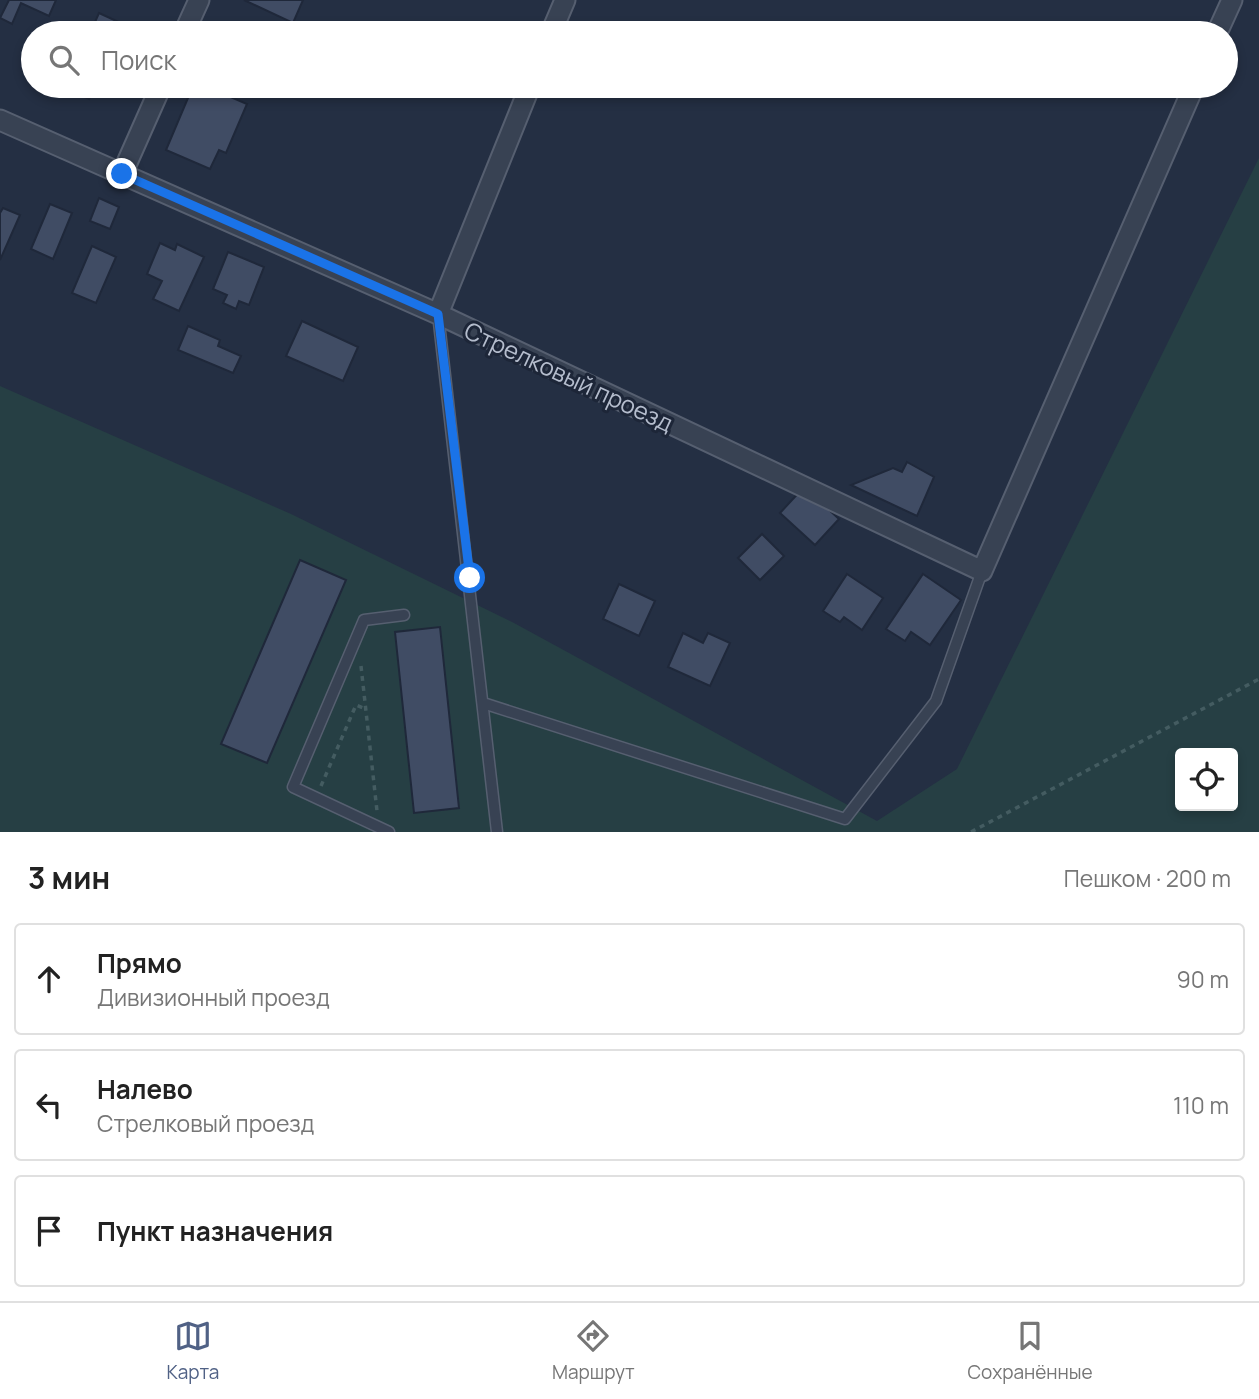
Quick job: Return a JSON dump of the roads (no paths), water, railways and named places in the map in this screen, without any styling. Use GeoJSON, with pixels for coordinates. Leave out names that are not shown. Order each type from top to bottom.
{"type":"FeatureCollection","features":[{"type":"Feature","properties":{"kind":"street"},"geometry":{"type":"LineString","coordinates":[[189,21],[199,0]]}},
{"type":"Feature","properties":{"kind":"street"},"geometry":{"type":"LineString","coordinates":[[556,21],[565,0]]}},
{"type":"Feature","properties":{"kind":"street"},"geometry":{"type":"LineString","coordinates":[[1222,21],[1232,0]]}},
{"type":"Feature","properties":{"kind":"street"},"geometry":{"type":"LineString","coordinates":[[122,174],[156,98]]}},
{"type":"Feature","properties":{"kind":"street"},"geometry":{"type":"LineString","coordinates":[[438,314],[525,98]]}},
{"type":"Feature","properties":{"kind":"street"},"geometry":{"type":"LineString","coordinates":[[982,571],[1189,98]]}},
{"type":"Feature","properties":{"kind":"street","name":"Стрелковый проезд"},"geometry":{"type":"LineString","coordinates":[[0,120],[438,314],[982,571]]}},
{"type":"Feature","properties":{"kind":"lane"},"geometry":{"type":"LineString","coordinates":[[438,314],[498,832]]}},
{"type":"Feature","properties":{"kind":"lane"},"geometry":{"type":"LineString","coordinates":[[483,703],[845,820],[936,701],[982,571]]}},
{"type":"Feature","properties":{"kind":"lane"},"geometry":{"type":"LineString","coordinates":[[389,832],[293,787],[364,620],[404,615]]}}]}
